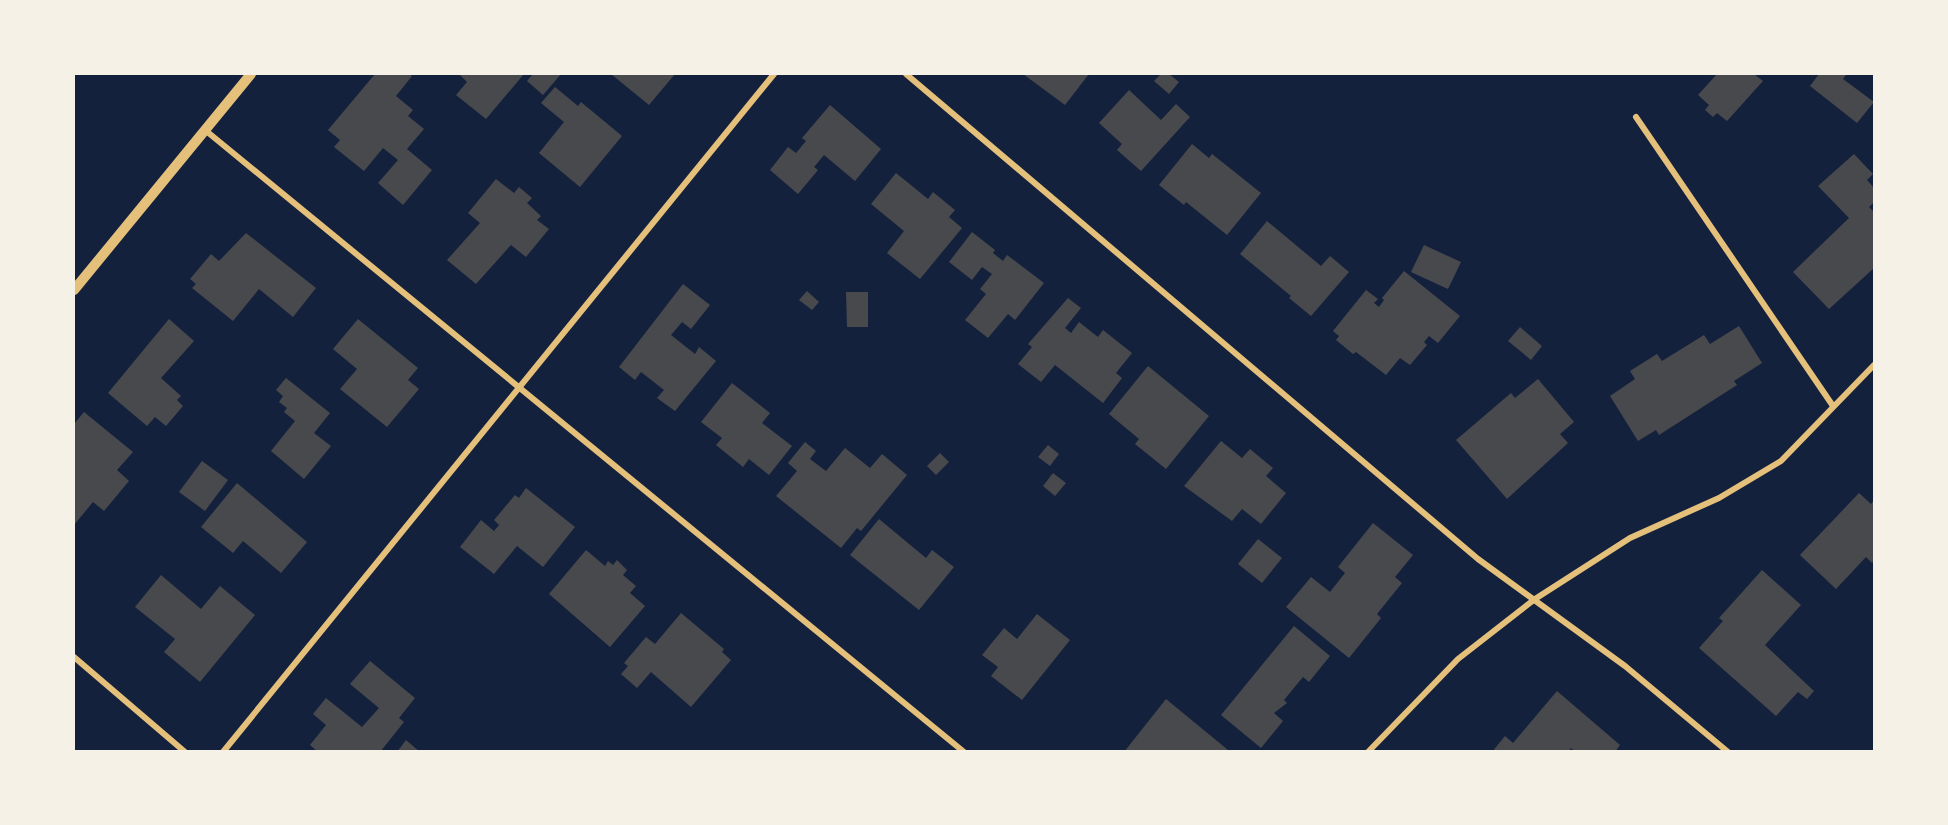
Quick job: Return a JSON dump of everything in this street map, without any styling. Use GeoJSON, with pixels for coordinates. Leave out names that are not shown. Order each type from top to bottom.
{"type":"FeatureCollection","features":[{"type":"Feature","properties":{"kind":"street"},"geometry":{"type":"LineString","coordinates":[[74,290],[251,74]]}},
{"type":"Feature","properties":{"kind":"street"},"geometry":{"type":"LineString","coordinates":[[223,752],[517,387],[774,74]]}},
{"type":"Feature","properties":{"kind":"street"},"geometry":{"type":"LineString","coordinates":[[906,74],[1478,559],[1625,666],[1728,752]]}},
{"type":"Feature","properties":{"kind":"street"},"geometry":{"type":"LineString","coordinates":[[1636,117],[1833,405]]}},
{"type":"Feature","properties":{"kind":"street"},"geometry":{"type":"LineString","coordinates":[[204,130],[964,752]]}},
{"type":"Feature","properties":{"kind":"street"},"geometry":{"type":"LineString","coordinates":[[1368,752],[1458,659],[1535,599],[1630,538],[1719,498],[1781,461],[1833,405],[1875,365]]}},
{"type":"Feature","properties":{"kind":"street"},"geometry":{"type":"LineString","coordinates":[[74,657],[185,752]]}},
{"type":"Feature","properties":{"kind":"building"},"geometry":{"type":"Polygon","coordinates":[[[375,74],[409,74],[412,76],[396,96],[413,110],[408,116],[424,129],[407,149],[432,170],[403,205],[378,183],[398,160],[383,148],[364,171],[334,147],[340,140],[328,130],[375,74]]]}},
{"type":"Feature","properties":{"kind":"building"},"geometry":{"type":"Polygon","coordinates":[[[459,74],[524,74],[486,119],[456,95],[467,82],[459,74]]]}},
{"type":"Feature","properties":{"kind":"building"},"geometry":{"type":"Polygon","coordinates":[[[533,74],[561,74],[543,95],[527,81],[533,74]]]}},
{"type":"Feature","properties":{"kind":"building"},"geometry":{"type":"Polygon","coordinates":[[[611,74],[675,74],[649,105],[611,74]]]}},
{"type":"Feature","properties":{"kind":"building"},"geometry":{"type":"Polygon","coordinates":[[[1023,74],[1089,74],[1065,105],[1023,74]]]}},
{"type":"Feature","properties":{"kind":"building"},"geometry":{"type":"Polygon","coordinates":[[[1161,74],[1169,74],[1179,82],[1169,94],[1154,81],[1161,74]]]}},
{"type":"Feature","properties":{"kind":"building"},"geometry":{"type":"Polygon","coordinates":[[[1717,74],[1754,74],[1763,81],[1727,121],[1717,113],[1713,117],[1705,110],[1709,105],[1698,95],[1717,74]]]}},
{"type":"Feature","properties":{"kind":"building"},"geometry":{"type":"Polygon","coordinates":[[[1819,74],[1846,75],[1843,79],[1874,102],[1857,123],[1810,86],[1819,74]]]}},
{"type":"Feature","properties":{"kind":"building"},"geometry":{"type":"Polygon","coordinates":[[[555,87],[578,106],[581,102],[622,136],[580,187],[539,153],[564,122],[541,103],[555,87]]]}},
{"type":"Feature","properties":{"kind":"building"},"geometry":{"type":"Polygon","coordinates":[[[1129,90],[1161,120],[1176,104],[1190,117],[1141,171],[1117,150],[1122,144],[1099,123],[1129,90]]]}},
{"type":"Feature","properties":{"kind":"building"},"geometry":{"type":"Polygon","coordinates":[[[830,105],[881,149],[855,181],[824,155],[814,167],[818,170],[798,194],[770,170],[788,147],[796,153],[806,141],[802,138],[830,105]]]}},
{"type":"Feature","properties":{"kind":"building"},"geometry":{"type":"Polygon","coordinates":[[[1192,144],[1209,158],[1212,154],[1261,193],[1227,235],[1186,202],[1184,205],[1159,185],[1192,144]]]}},
{"type":"Feature","properties":{"kind":"building"},"geometry":{"type":"Polygon","coordinates":[[[1854,154],[1873,174],[1867,180],[1874,188],[1874,202],[1869,207],[1874,212],[1874,268],[1829,309],[1793,272],[1849,218],[1818,186],[1854,154]]]}},
{"type":"Feature","properties":{"kind":"building"},"geometry":{"type":"Polygon","coordinates":[[[896,173],[928,199],[933,192],[955,210],[949,217],[962,228],[920,279],[887,253],[904,231],[871,204],[896,173]]]}},
{"type":"Feature","properties":{"kind":"building"},"geometry":{"type":"Polygon","coordinates":[[[496,179],[514,193],[519,187],[532,198],[527,203],[541,216],[537,220],[549,229],[526,257],[511,245],[476,284],[447,260],[480,223],[468,213],[496,179]]]}},
{"type":"Feature","properties":{"kind":"building"},"geometry":{"type":"Polygon","coordinates":[[[1267,221],[1321,266],[1330,256],[1349,272],[1311,316],[1289,298],[1291,296],[1240,254],[1267,221]]]}},
{"type":"Feature","properties":{"kind":"building"},"geometry":{"type":"Polygon","coordinates":[[[972,232],[995,250],[993,253],[1003,261],[1007,255],[1044,283],[1015,320],[1008,314],[988,338],[965,320],[986,294],[980,289],[992,274],[982,267],[972,280],[949,262],[972,232]]]}},
{"type":"Feature","properties":{"kind":"building"},"geometry":{"type":"Polygon","coordinates":[[[246,233],[316,288],[293,317],[259,289],[233,321],[192,288],[196,284],[190,279],[211,254],[219,261],[246,233]]]}},
{"type":"Feature","properties":{"kind":"building"},"geometry":{"type":"Polygon","coordinates":[[[1424,245],[1461,262],[1448,289],[1411,272],[1424,245]]]}},
{"type":"Feature","properties":{"kind":"building"},"geometry":{"type":"Polygon","coordinates":[[[1404,271],[1460,316],[1438,343],[1429,336],[1424,342],[1427,345],[1410,365],[1400,358],[1386,375],[1336,340],[1339,336],[1333,331],[1366,290],[1378,299],[1374,303],[1379,307],[1384,300],[1382,298],[1404,271]]]}},
{"type":"Feature","properties":{"kind":"building"},"geometry":{"type":"Polygon","coordinates":[[[683,284],[710,305],[691,329],[682,322],[671,335],[695,354],[699,347],[716,361],[675,411],[657,398],[664,390],[641,372],[635,380],[619,367],[683,284]]]}},
{"type":"Feature","properties":{"kind":"building"},"geometry":{"type":"Polygon","coordinates":[[[807,291],[819,302],[812,310],[799,300],[807,291]]]}},
{"type":"Feature","properties":{"kind":"building"},"geometry":{"type":"Polygon","coordinates":[[[846,292],[868,292],[868,327],[847,327],[846,292]]]}},
{"type":"Feature","properties":{"kind":"building"},"geometry":{"type":"Polygon","coordinates":[[[1068,298],[1081,308],[1065,328],[1071,333],[1079,322],[1098,337],[1103,330],[1132,353],[1116,373],[1122,378],[1103,403],[1055,365],[1041,382],[1018,364],[1032,347],[1028,344],[1068,298]]]}},
{"type":"Feature","properties":{"kind":"building"},"geometry":{"type":"Polygon","coordinates":[[[169,319],[194,341],[161,378],[181,396],[177,400],[183,406],[166,426],[155,417],[147,426],[108,393],[169,319]]]}},
{"type":"Feature","properties":{"kind":"building"},"geometry":{"type":"Polygon","coordinates":[[[358,319],[418,368],[408,380],[419,389],[387,427],[340,389],[357,369],[333,349],[358,319]]]}},
{"type":"Feature","properties":{"kind":"building"},"geometry":{"type":"Polygon","coordinates":[[[1739,326],[1762,363],[1734,381],[1737,385],[1659,435],[1656,430],[1638,441],[1610,396],[1635,379],[1630,371],[1657,354],[1662,361],[1704,335],[1710,344],[1739,326]]]}},
{"type":"Feature","properties":{"kind":"building"},"geometry":{"type":"Polygon","coordinates":[[[1520,327],[1542,346],[1531,360],[1508,341],[1520,327]]]}},
{"type":"Feature","properties":{"kind":"building"},"geometry":{"type":"Polygon","coordinates":[[[1148,366],[1209,416],[1166,469],[1135,444],[1139,439],[1109,414],[1148,366]]]}},
{"type":"Feature","properties":{"kind":"building"},"geometry":{"type":"Polygon","coordinates":[[[286,378],[330,413],[314,433],[331,446],[304,479],[271,451],[295,421],[284,412],[287,408],[279,402],[283,396],[276,390],[286,378]]]}},
{"type":"Feature","properties":{"kind":"building"},"geometry":{"type":"Polygon","coordinates":[[[1538,379],[1574,422],[1560,434],[1568,443],[1507,499],[1456,440],[1511,393],[1515,398],[1538,379]]]}},
{"type":"Feature","properties":{"kind":"building"},"geometry":{"type":"Polygon","coordinates":[[[732,383],[770,413],[762,423],[792,446],[769,475],[749,459],[743,467],[716,445],[722,438],[701,422],[732,383]]]}},
{"type":"Feature","properties":{"kind":"building"},"geometry":{"type":"Polygon","coordinates":[[[84,412],[133,452],[117,470],[129,481],[104,511],[93,502],[74,525],[74,424],[84,412]]]}},
{"type":"Feature","properties":{"kind":"building"},"geometry":{"type":"Polygon","coordinates":[[[1221,441],[1242,458],[1250,449],[1273,468],[1266,476],[1286,493],[1261,524],[1242,509],[1232,521],[1184,486],[1221,441]]]}},
{"type":"Feature","properties":{"kind":"building"},"geometry":{"type":"Polygon","coordinates":[[[805,442],[816,451],[810,459],[826,471],[845,448],[870,468],[882,454],[907,475],[861,531],[857,528],[841,548],[776,496],[797,471],[788,463],[805,442]]]}},
{"type":"Feature","properties":{"kind":"building"},"geometry":{"type":"Polygon","coordinates":[[[1048,445],[1059,454],[1050,466],[1038,457],[1048,445]]]}},
{"type":"Feature","properties":{"kind":"building"},"geometry":{"type":"Polygon","coordinates":[[[940,453],[949,462],[936,475],[927,466],[940,453]]]}},
{"type":"Feature","properties":{"kind":"building"},"geometry":{"type":"Polygon","coordinates":[[[202,461],[228,480],[205,511],[179,492],[202,461]]]}},
{"type":"Feature","properties":{"kind":"building"},"geometry":{"type":"Polygon","coordinates":[[[1053,473],[1066,483],[1055,496],[1043,486],[1053,473]]]}},
{"type":"Feature","properties":{"kind":"building"},"geometry":{"type":"Polygon","coordinates":[[[237,483],[307,542],[281,573],[243,541],[233,553],[201,527],[237,483]]]}},
{"type":"Feature","properties":{"kind":"building"},"geometry":{"type":"Polygon","coordinates":[[[526,488],[575,527],[543,567],[517,546],[494,574],[460,547],[481,520],[494,531],[499,525],[494,520],[515,495],[519,498],[526,488]]]}},
{"type":"Feature","properties":{"kind":"building"},"geometry":{"type":"Polygon","coordinates":[[[1859,493],[1871,504],[1874,500],[1874,560],[1872,563],[1866,557],[1836,589],[1800,555],[1859,493]]]}},
{"type":"Feature","properties":{"kind":"building"},"geometry":{"type":"Polygon","coordinates":[[[879,519],[926,558],[932,550],[954,567],[919,610],[850,555],[879,519]]]}},
{"type":"Feature","properties":{"kind":"building"},"geometry":{"type":"Polygon","coordinates":[[[1373,523],[1413,555],[1395,577],[1402,583],[1377,614],[1381,618],[1349,658],[1286,607],[1311,577],[1330,592],[1345,573],[1338,567],[1373,523]]]}},
{"type":"Feature","properties":{"kind":"building"},"geometry":{"type":"Polygon","coordinates":[[[1258,539],[1282,558],[1262,583],[1238,564],[1258,539]]]}},
{"type":"Feature","properties":{"kind":"building"},"geometry":{"type":"Polygon","coordinates":[[[586,550],[605,566],[608,561],[613,565],[617,560],[627,570],[623,575],[636,586],[630,593],[645,606],[610,647],[549,594],[586,550]]]}},
{"type":"Feature","properties":{"kind":"building"},"geometry":{"type":"Polygon","coordinates":[[[1762,570],[1801,605],[1765,645],[1814,691],[1807,699],[1798,692],[1776,716],[1699,648],[1723,621],[1719,618],[1762,570]]]}},
{"type":"Feature","properties":{"kind":"building"},"geometry":{"type":"Polygon","coordinates":[[[161,575],[201,609],[220,586],[255,615],[200,682],[164,652],[175,639],[135,607],[161,575]]]}},
{"type":"Feature","properties":{"kind":"building"},"geometry":{"type":"Polygon","coordinates":[[[681,613],[724,649],[722,652],[731,660],[691,707],[651,672],[637,688],[621,674],[628,666],[624,663],[646,637],[655,644],[681,613]]]}},
{"type":"Feature","properties":{"kind":"building"},"geometry":{"type":"Polygon","coordinates":[[[1037,614],[1070,640],[1022,700],[991,676],[998,667],[982,655],[1004,628],[1017,639],[1037,614]]]}},
{"type":"Feature","properties":{"kind":"building"},"geometry":{"type":"Polygon","coordinates":[[[1294,626],[1330,656],[1309,682],[1303,677],[1284,700],[1287,703],[1274,713],[1283,721],[1261,748],[1221,715],[1294,626]]]}},
{"type":"Feature","properties":{"kind":"building"},"geometry":{"type":"Polygon","coordinates":[[[370,661],[415,698],[399,718],[404,722],[380,752],[318,752],[310,745],[326,725],[313,714],[326,698],[362,727],[379,708],[350,684],[370,661]]]}},
{"type":"Feature","properties":{"kind":"building"},"geometry":{"type":"Polygon","coordinates":[[[1557,691],[1620,745],[1615,752],[1575,752],[1571,748],[1568,752],[1492,752],[1505,736],[1513,743],[1557,691]]]}},
{"type":"Feature","properties":{"kind":"building"},"geometry":{"type":"Polygon","coordinates":[[[1166,699],[1228,750],[1227,752],[1124,752],[1166,699]]]}},
{"type":"Feature","properties":{"kind":"building"},"geometry":{"type":"Polygon","coordinates":[[[406,740],[420,752],[397,752],[406,740]]]}}]}
